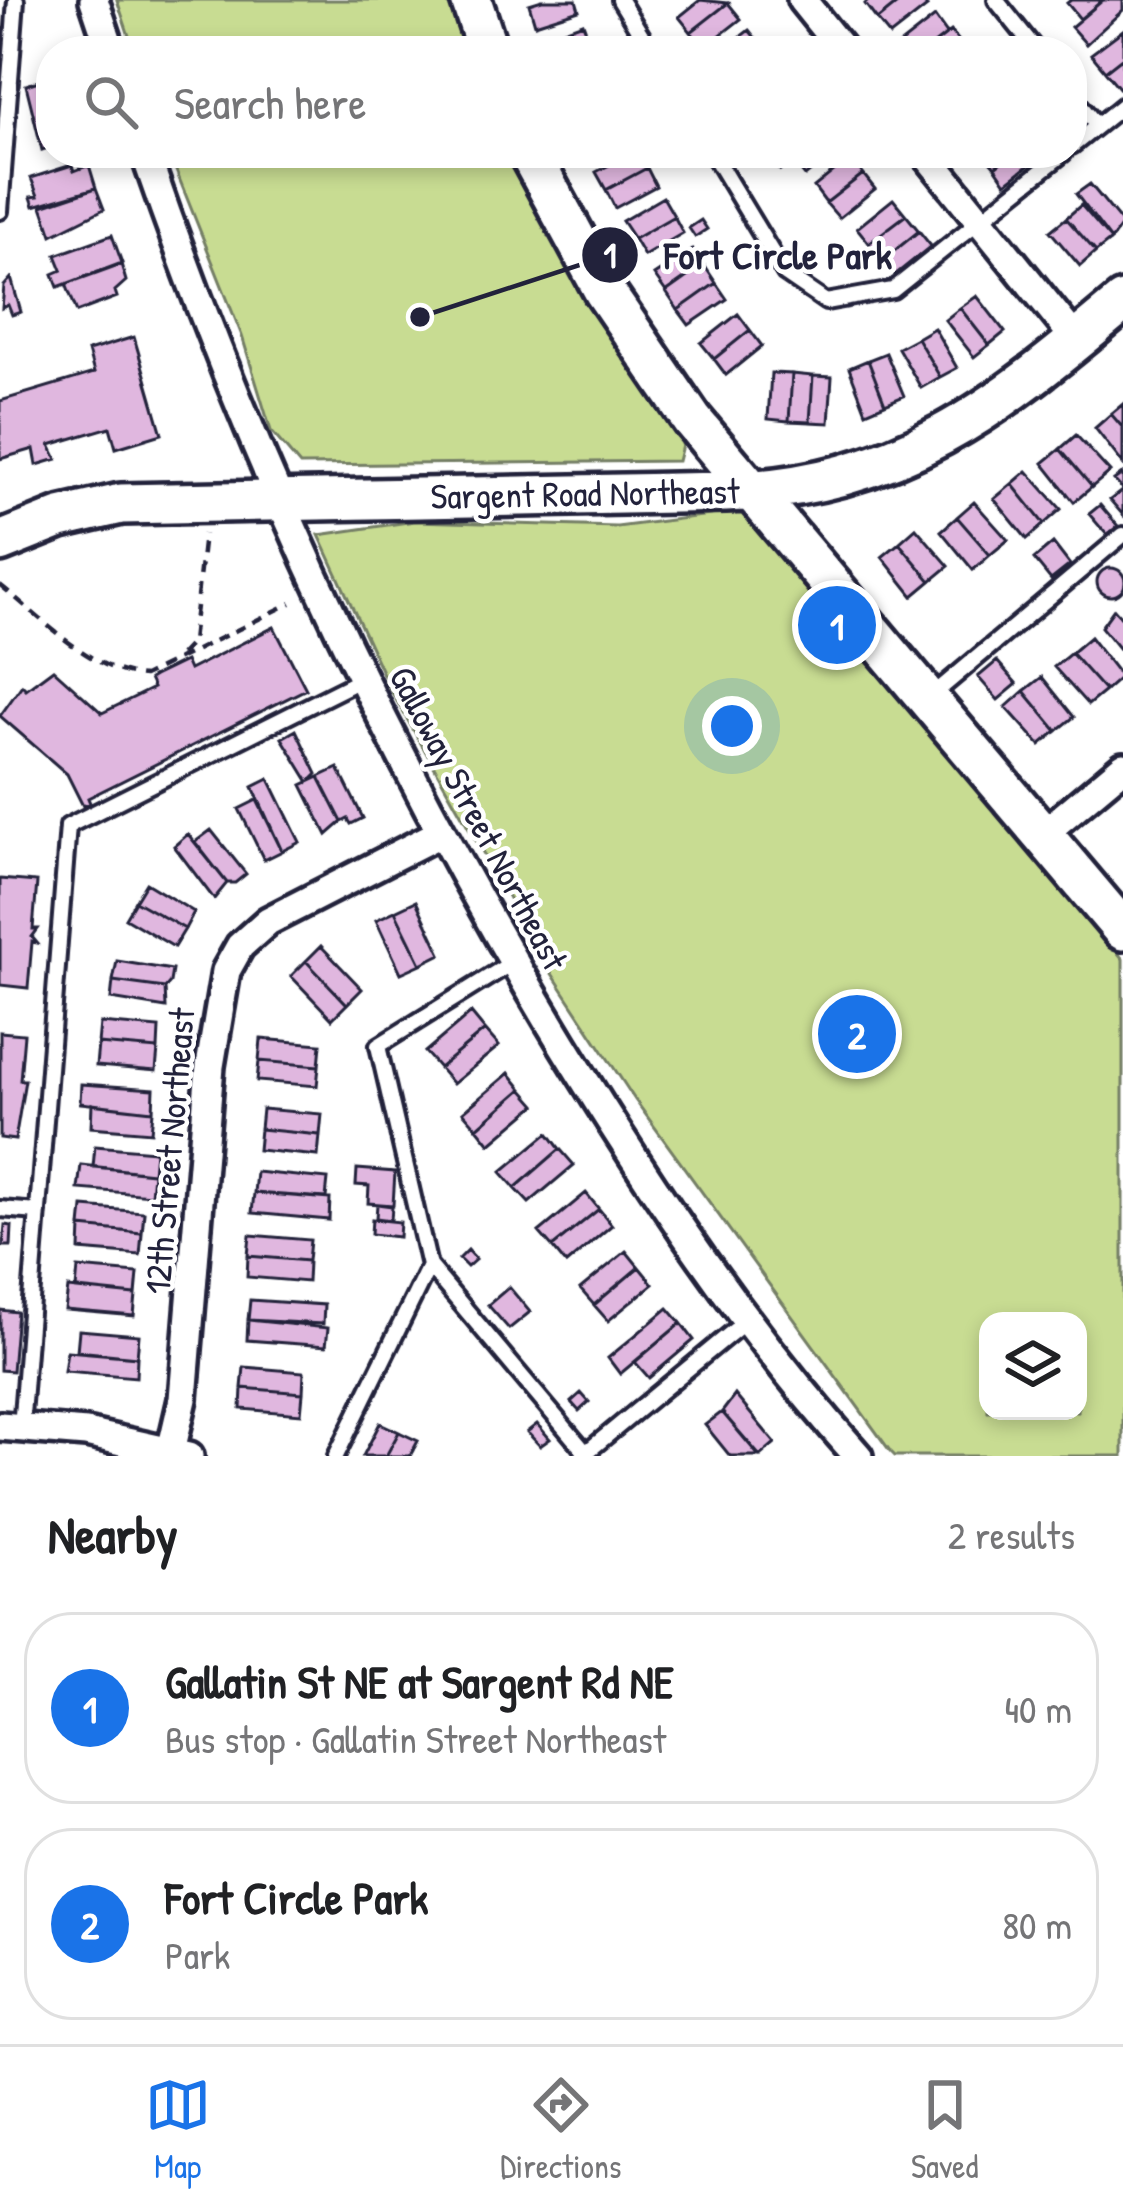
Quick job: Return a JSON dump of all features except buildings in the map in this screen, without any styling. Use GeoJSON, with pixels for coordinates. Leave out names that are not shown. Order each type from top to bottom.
{"type":"FeatureCollection","features":[{"type":"Feature","properties":{"kind":"main road"},"geometry":{"type":"LineString","coordinates":[[471,0],[483,36]]}},
{"type":"Feature","properties":{"kind":"main road"},"geometry":{"type":"LineString","coordinates":[[537,168],[577,247],[692,420],[1123,929]]}},
{"type":"Feature","properties":{"kind":"main road","name":"Sargent Road Northeast"},"geometry":{"type":"LineString","coordinates":[[0,542],[109,506],[278,498],[753,490],[838,476],[934,442],[998,405],[1123,302]]}},
{"type":"Feature","properties":{"kind":"street"},"geometry":{"type":"LineString","coordinates":[[94,0],[106,36]]}},
{"type":"Feature","properties":{"kind":"street"},"geometry":{"type":"LineString","coordinates":[[802,0],[831,36]]}},
{"type":"Feature","properties":{"kind":"street","name":"Galloway Street Northeast"},"geometry":{"type":"LineString","coordinates":[[150,168],[248,434],[440,833],[650,1186],[853,1454]]}},
{"type":"Feature","properties":{"kind":"street"},"geometry":{"type":"LineString","coordinates":[[937,168],[1077,340]]}},
{"type":"Feature","properties":{"kind":"street"},"geometry":{"type":"LineString","coordinates":[[1042,834],[1123,766]]}},
{"type":"Feature","properties":{"kind":"street","name":"12th Street Northeast"},"geometry":{"type":"LineString","coordinates":[[177,1454],[210,1066],[226,971],[240,946],[268,921],[440,833]]}},
{"type":"Feature","properties":{"kind":"street"},"geometry":{"type":"LineString","coordinates":[[13,1436],[86,1433],[177,1454]]}},
{"type":"Feature","properties":{"kind":"lane"},"geometry":{"type":"LineString","coordinates":[[0,211],[16,0]]}},
{"type":"Feature","properties":{"kind":"lane"},"geometry":{"type":"LineString","coordinates":[[620,0],[642,36]]}},
{"type":"Feature","properties":{"kind":"lane"},"geometry":{"type":"LineString","coordinates":[[996,0],[1024,36]]}},
{"type":"Feature","properties":{"kind":"lane"},"geometry":{"type":"LineString","coordinates":[[1087,134],[1123,105]]}},
{"type":"Feature","properties":{"kind":"lane"},"geometry":{"type":"LineString","coordinates":[[1087,114],[1097,126]]}},
{"type":"Feature","properties":{"kind":"lane"},"geometry":{"type":"LineString","coordinates":[[721,168],[784,274],[826,302],[893,290],[1045,168]]}},
{"type":"Feature","properties":{"kind":"lane"},"geometry":{"type":"LineString","coordinates":[[928,698],[1123,536]]}},
{"type":"Feature","properties":{"kind":"lane"},"geometry":{"type":"LineString","coordinates":[[13,1436],[38,1212],[68,826],[362,679]]}},
{"type":"Feature","properties":{"kind":"lane"},"geometry":{"type":"LineString","coordinates":[[513,962],[378,1046],[429,1266],[584,1454],[747,1320]]}},
{"type":"Feature","properties":{"kind":"lane"},"geometry":{"type":"LineString","coordinates":[[0,1209],[38,1212]]}},
{"type":"Feature","properties":{"kind":"lane"},"geometry":{"type":"LineString","coordinates":[[336,1456],[429,1266]]}},
{"type":"Feature","properties":{"kind":"path"},"geometry":{"type":"LineString","coordinates":[[176,660],[192,642],[204,534]]}},
{"type":"Feature","properties":{"kind":"path"},"geometry":{"type":"LineString","coordinates":[[0,585],[119,674],[143,676],[291,603]]}},
{"type":"Feature","properties":{"kind":"green space"},"geometry":{"type":"Polygon","coordinates":[[[117,0],[458,0],[469,36],[129,36],[117,0]]]}},
{"type":"Feature","properties":{"kind":"green space"},"geometry":{"type":"Polygon","coordinates":[[[175,168],[521,168],[684,437],[678,461],[300,465],[271,431],[242,336],[175,168]]]}},
{"type":"Feature","properties":{"kind":"green space"},"geometry":{"type":"Polygon","coordinates":[[[741,511],[1123,959],[1123,1456],[895,1456],[890,1451],[635,1100],[549,969],[389,687],[319,535],[415,521],[617,527],[741,511]]]}},
{"type":"Feature","properties":{"kind":"place","name":"Fort Circle Park"},"geometry":{"type":"Point","coordinates":[420,317]}},
{"type":"Feature","properties":{"kind":"place","name":"Gallatin St NE at Sargent Rd NE"},"geometry":{"type":"Point","coordinates":[837,625]}},
{"type":"Feature","properties":{"kind":"place","name":"Fort Circle Park"},"geometry":{"type":"Point","coordinates":[857,1034]}}]}
